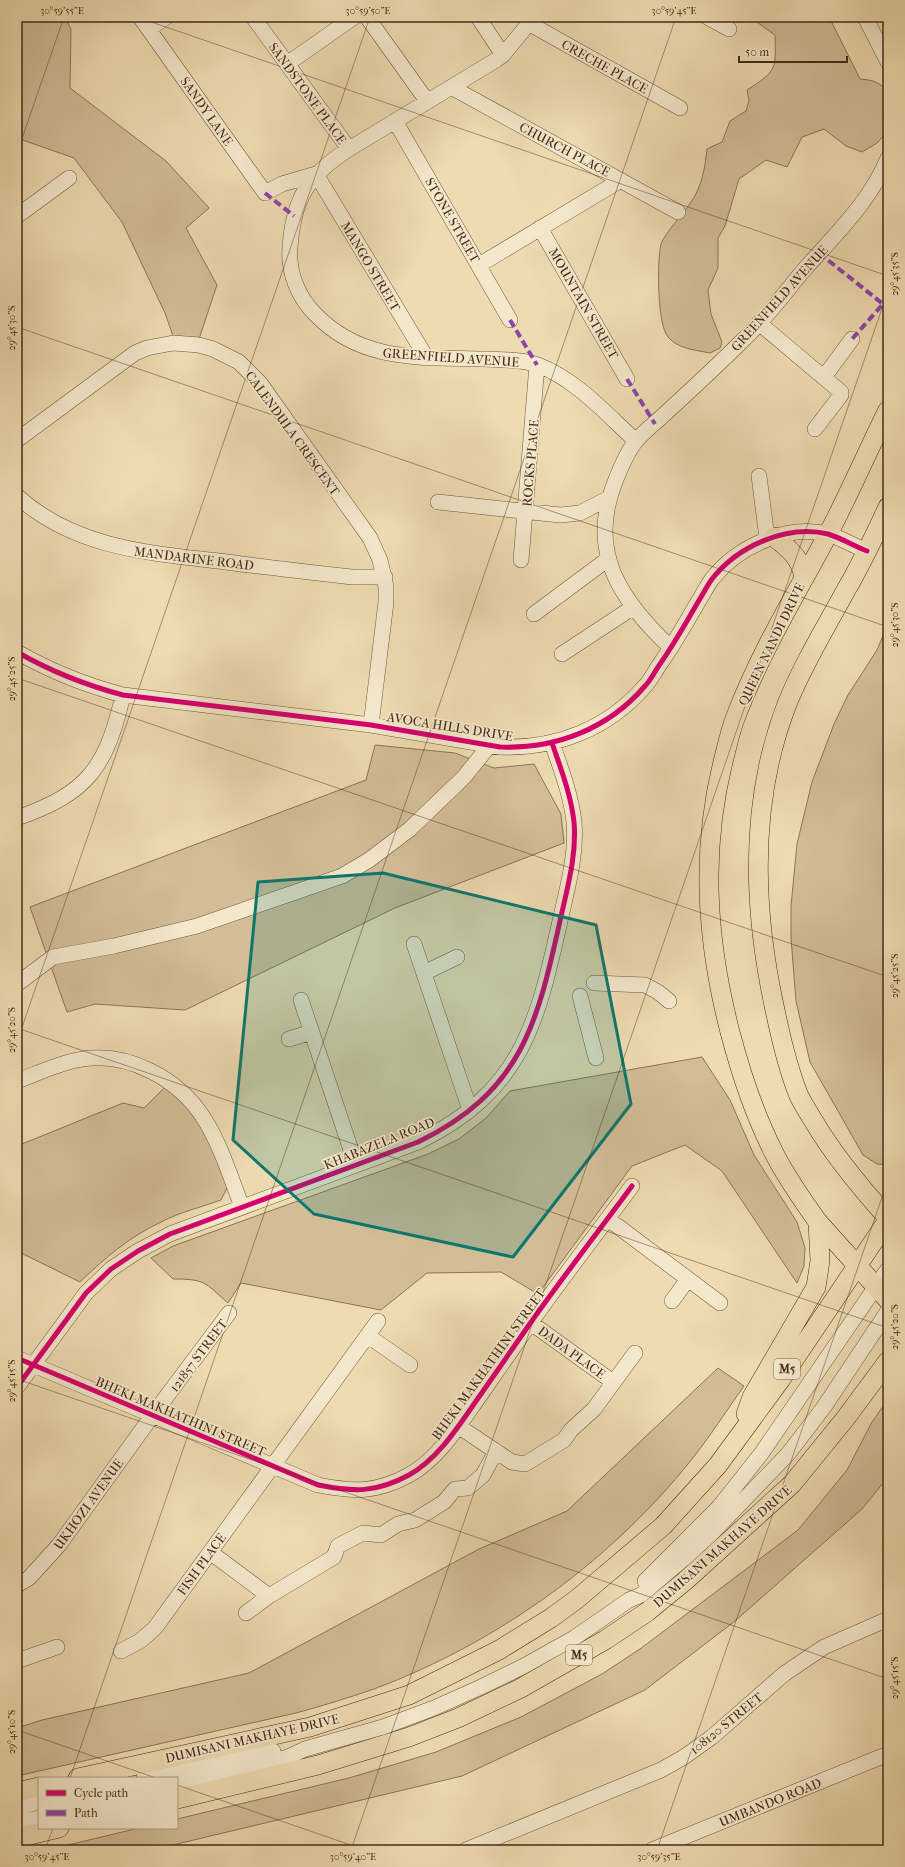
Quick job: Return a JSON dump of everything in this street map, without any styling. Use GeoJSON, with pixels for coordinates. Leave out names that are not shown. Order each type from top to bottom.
{"type":"FeatureCollection","features":[{"type":"Feature","properties":{"kind":"main road","name":"QUEEN NANDI DRIVE"},"geometry":{"type":"LineString","coordinates":[[882,1294],[818,1222],[775,1156],[750,1100],[735,1052],[719,989],[710,934],[708,889],[710,846],[716,792],[735,718],[764,652],[828,534],[888,410]]}},
{"type":"Feature","properties":{"kind":"main road"},"geometry":{"type":"LineString","coordinates":[[888,507],[867,551],[816,644],[787,704],[774,748],[765,788],[760,821],[758,866],[761,932],[770,988],[788,1064],[800,1098],[822,1136],[848,1173],[888,1219]]}},
{"type":"Feature","properties":{"kind":"main road"},"geometry":{"type":"LineString","coordinates":[[771,537],[796,558],[803,569],[804,577]]}},
{"type":"Feature","properties":{"kind":"main road","name":"DUMISANI MAKHAYE DRIVE"},"geometry":{"type":"LineString","coordinates":[[83,1777],[310,1727],[409,1695],[499,1650],[551,1618],[577,1599],[663,1526],[718,1465],[780,1379],[888,1219]]}},
{"type":"Feature","properties":{"kind":"main road"},"geometry":{"type":"LineString","coordinates":[[740,1434],[752,1397],[816,1287],[820,1254],[818,1222]]}},
{"type":"Feature","properties":{"kind":"main road","name":"DUMISANI MAKHAYE DRIVE"},"geometry":{"type":"LineString","coordinates":[[178,1799],[318,1765],[408,1738],[458,1718],[521,1688],[605,1640],[647,1612],[685,1582],[792,1484],[845,1419],[888,1361]]}},
{"type":"Feature","properties":{"kind":"main road"},"geometry":{"type":"LineString","coordinates":[[17,1792],[38,1787]]}},
{"type":"Feature","properties":{"kind":"main road"},"geometry":{"type":"LineString","coordinates":[[17,1838],[55,1829]]}},
{"type":"Feature","properties":{"kind":"street","name":"SANDY LANE"},"geometry":{"type":"LineString","coordinates":[[166,17],[144,23],[265,193],[282,184],[316,174]]}},
{"type":"Feature","properties":{"kind":"street","name":"SANDSTONE PLACE"},"geometry":{"type":"LineString","coordinates":[[253,17],[348,149]]}},
{"type":"Feature","properties":{"kind":"street"},"geometry":{"type":"LineString","coordinates":[[286,64],[354,17]]}},
{"type":"Feature","properties":{"kind":"street"},"geometry":{"type":"LineString","coordinates":[[367,17],[427,101]]}},
{"type":"Feature","properties":{"kind":"street"},"geometry":{"type":"LineString","coordinates":[[478,17],[503,55]]}},
{"type":"Feature","properties":{"kind":"street"},"geometry":{"type":"LineString","coordinates":[[707,17],[729,29]]}},
{"type":"Feature","properties":{"kind":"street"},"geometry":{"type":"LineString","coordinates":[[865,17],[884,44],[888,62]]}},
{"type":"Feature","properties":{"kind":"street","name":"GREENFIELD AVENUE"},"geometry":{"type":"LineString","coordinates":[[532,20],[503,55],[451,88],[348,149],[316,174],[308,183],[296,206],[291,233],[290,251],[292,269],[296,285],[303,299],[324,323],[351,342],[380,352],[426,357],[513,360],[537,365],[570,382],[636,441]]}},
{"type":"Feature","properties":{"kind":"street","name":"CRECHE PLACE"},"geometry":{"type":"LineString","coordinates":[[532,20],[680,108]]}},
{"type":"Feature","properties":{"kind":"street","name":"CHURCH PLACE"},"geometry":{"type":"LineString","coordinates":[[451,88],[678,212]]}},
{"type":"Feature","properties":{"kind":"street","name":"STONE STREET"},"geometry":{"type":"LineString","coordinates":[[395,121],[510,320]]}},
{"type":"Feature","properties":{"kind":"street","name":"GREENFIELD AVENUE"},"geometry":{"type":"LineString","coordinates":[[671,648],[632,608],[615,578],[608,559],[606,521],[609,498],[620,470],[636,441],[749,335],[856,211],[882,174],[888,158]]}},
{"type":"Feature","properties":{"kind":"street","name":"MANGO STREET"},"geometry":{"type":"LineString","coordinates":[[316,174],[426,357]]}},
{"type":"Feature","properties":{"kind":"street"},"geometry":{"type":"LineString","coordinates":[[17,216],[69,178]]}},
{"type":"Feature","properties":{"kind":"street"},"geometry":{"type":"LineString","coordinates":[[479,265],[621,180]]}},
{"type":"Feature","properties":{"kind":"street","name":"MOUNTAIN STREET"},"geometry":{"type":"LineString","coordinates":[[540,228],[628,379]]}},
{"type":"Feature","properties":{"kind":"street"},"geometry":{"type":"LineString","coordinates":[[759,323],[840,391],[841,394],[815,428]]}},
{"type":"Feature","properties":{"kind":"street"},"geometry":{"type":"LineString","coordinates":[[824,377],[852,339]]}},
{"type":"Feature","properties":{"kind":"street","name":"CALENDULA CRESCENT"},"geometry":{"type":"LineString","coordinates":[[17,440],[135,353],[148,348],[173,343],[192,344],[213,348],[239,362],[260,383],[370,538],[380,560],[385,577],[386,602],[371,725]]}},
{"type":"Feature","properties":{"kind":"street","name":"ROCKS PLACE"},"geometry":{"type":"LineString","coordinates":[[521,560],[537,365]]}},
{"type":"Feature","properties":{"kind":"street"},"geometry":{"type":"LineString","coordinates":[[759,476],[771,537]]}},
{"type":"Feature","properties":{"kind":"street","name":"MANDARINE ROAD"},"geometry":{"type":"LineString","coordinates":[[17,496],[26,504],[60,525],[98,541],[138,552],[352,577],[385,577]]}},
{"type":"Feature","properties":{"kind":"street"},"geometry":{"type":"LineString","coordinates":[[438,502],[570,514],[586,510],[609,498]]}},
{"type":"Feature","properties":{"kind":"street","name":"AVOCA HILLS DRIVE"},"geometry":{"type":"LineString","coordinates":[[17,652],[42,667],[90,687],[123,695],[371,725],[489,746],[521,748],[552,743],[594,728],[621,711],[646,686],[671,648],[712,578],[738,554],[771,537],[796,533],[828,534],[867,551]]}},
{"type":"Feature","properties":{"kind":"street"},"geometry":{"type":"LineString","coordinates":[[534,614],[608,559]]}},
{"type":"Feature","properties":{"kind":"street"},"geometry":{"type":"LineString","coordinates":[[562,654],[632,608]]}},
{"type":"Feature","properties":{"kind":"street"},"geometry":{"type":"LineString","coordinates":[[17,818],[54,804],[69,795],[94,771],[116,728],[123,695]]}},
{"type":"Feature","properties":{"kind":"street","name":"KHABAZELA ROAD"},"geometry":{"type":"LineString","coordinates":[[17,1386],[86,1293],[111,1269],[138,1251],[170,1234],[356,1165],[441,1131],[486,1097],[503,1078],[523,1047],[535,1020],[549,970],[571,872],[575,846],[574,822],[570,798],[552,743]]}},
{"type":"Feature","properties":{"kind":"street"},"geometry":{"type":"LineString","coordinates":[[17,984],[53,957],[114,946],[197,926],[342,876],[369,860],[410,829],[464,777],[489,746]]}},
{"type":"Feature","properties":{"kind":"street"},"geometry":{"type":"LineString","coordinates":[[414,944],[470,1110]]}},
{"type":"Feature","properties":{"kind":"street"},"geometry":{"type":"LineString","coordinates":[[424,973],[457,957]]}},
{"type":"Feature","properties":{"kind":"street"},"geometry":{"type":"LineString","coordinates":[[594,983],[645,986],[658,992],[669,1001]]}},
{"type":"Feature","properties":{"kind":"street"},"geometry":{"type":"LineString","coordinates":[[580,996],[596,1058]]}},
{"type":"Feature","properties":{"kind":"street"},"geometry":{"type":"LineString","coordinates":[[301,1000],[356,1165]]}},
{"type":"Feature","properties":{"kind":"street"},"geometry":{"type":"LineString","coordinates":[[289,1039],[312,1032]]}},
{"type":"Feature","properties":{"kind":"street"},"geometry":{"type":"LineString","coordinates":[[17,1081],[76,1060],[91,1058],[110,1058],[129,1062],[149,1070],[169,1083],[189,1100],[204,1119],[214,1135],[242,1207]]}},
{"type":"Feature","properties":{"kind":"street","name":"BHEKI MAKHATHINI STREET"},"geometry":{"type":"LineString","coordinates":[[17,1358],[318,1485],[345,1490],[368,1490],[389,1484],[410,1474],[437,1452],[458,1426],[531,1323],[632,1186]]}},
{"type":"Feature","properties":{"kind":"street"},"geometry":{"type":"LineString","coordinates":[[608,1219],[720,1303]]}},
{"type":"Feature","properties":{"kind":"street"},"geometry":{"type":"LineString","coordinates":[[629,1600],[636,1589],[718,1507],[762,1454],[882,1294],[888,1269]]}},
{"type":"Feature","properties":{"kind":"street"},"geometry":{"type":"LineString","coordinates":[[672,1301],[688,1279]]}},
{"type":"Feature","properties":{"kind":"street"},"geometry":{"type":"LineString","coordinates":[[178,1784],[288,1758],[305,1749],[383,1727],[481,1687],[574,1638],[640,1594],[687,1556],[743,1501],[788,1454],[824,1407],[888,1311]]}},
{"type":"Feature","properties":{"kind":"street","name":"121857 STREET"},"geometry":{"type":"LineString","coordinates":[[152,1416],[229,1313]]}},
{"type":"Feature","properties":{"kind":"street","name":"FISH PLACE"},"geometry":{"type":"LineString","coordinates":[[121,1651],[140,1642],[154,1628],[378,1321]]}},
{"type":"Feature","properties":{"kind":"street","name":"DADA PLACE"},"geometry":{"type":"LineString","coordinates":[[531,1323],[613,1382]]}},
{"type":"Feature","properties":{"kind":"street"},"geometry":{"type":"LineString","coordinates":[[368,1336],[410,1365]]}},
{"type":"Feature","properties":{"kind":"street","name":"DADA PLACE"},"geometry":{"type":"LineString","coordinates":[[458,1426],[512,1462],[525,1464],[564,1440],[571,1430],[594,1409],[635,1353]]}},
{"type":"Feature","properties":{"kind":"street","name":"UKHOZI AVENUE"},"geometry":{"type":"LineString","coordinates":[[17,1585],[29,1578],[59,1546],[152,1416]]}},
{"type":"Feature","properties":{"kind":"street"},"geometry":{"type":"LineString","coordinates":[[246,1613],[269,1596],[334,1557],[338,1546],[363,1533],[381,1535],[398,1524],[415,1520],[444,1502],[455,1489],[468,1488],[483,1476],[496,1451]]}},
{"type":"Feature","properties":{"kind":"street"},"geometry":{"type":"LineString","coordinates":[[210,1552],[269,1596]]}},
{"type":"Feature","properties":{"kind":"street","name":"108120 STREET"},"geometry":{"type":"LineString","coordinates":[[466,1850],[661,1770],[679,1760],[712,1737],[784,1674],[824,1647],[888,1619]]}},
{"type":"Feature","properties":{"kind":"street"},"geometry":{"type":"LineString","coordinates":[[17,1661],[57,1647]]}},
{"type":"Feature","properties":{"kind":"street"},"geometry":{"type":"LineString","coordinates":[[149,1777],[284,1748],[305,1749]]}},
{"type":"Feature","properties":{"kind":"street","name":"UMBANDO ROAD"},"geometry":{"type":"LineString","coordinates":[[652,1850],[888,1754]]}},
{"type":"Feature","properties":{"kind":"street"},"geometry":{"type":"LineString","coordinates":[[17,1808],[38,1802]]}},
{"type":"Feature","properties":{"kind":"street"},"geometry":{"type":"LineString","coordinates":[[17,1823],[38,1818]]}},
{"type":"Feature","properties":{"kind":"highlighted area"},"geometry":{"type":"Polygon","coordinates":[[[383,873],[596,925],[631,1104],[513,1257],[314,1214],[233,1140],[258,882],[383,873]]]}},
{"type":"Feature","properties":{"kind":"shaded area"},"geometry":{"type":"Polygon","coordinates":[[[17,17],[65,17],[71,29],[70,88],[166,161],[209,208],[186,228],[217,285],[199,339],[173,336],[165,313],[122,222],[74,158],[17,138],[17,17]]]}},
{"type":"Feature","properties":{"kind":"shaded area"},"geometry":{"type":"Polygon","coordinates":[[[753,17],[824,17],[831,21],[860,79],[880,84],[885,89],[888,95],[889,103],[888,131],[877,143],[862,152],[846,146],[824,129],[802,137],[787,167],[766,160],[739,179],[725,226],[718,238],[718,268],[708,290],[711,314],[722,342],[720,348],[710,353],[682,347],[672,341],[664,330],[659,292],[661,244],[698,190],[704,170],[707,149],[722,142],[730,121],[746,111],[749,101],[747,90],[757,84],[773,68],[775,55],[775,35],[754,20],[753,17]]]}},
{"type":"Feature","properties":{"kind":"shaded area"},"geometry":{"type":"Polygon","coordinates":[[[888,624],[888,1165],[877,1164],[863,1155],[810,1062],[796,1001],[791,938],[791,906],[797,844],[812,782],[834,724],[848,695],[877,650],[888,624]]]}},
{"type":"Feature","properties":{"kind":"shaded area"},"geometry":{"type":"Polygon","coordinates":[[[375,745],[455,753],[494,768],[534,764],[561,814],[564,843],[395,908],[185,1010],[95,1004],[67,1012],[30,907],[366,780],[375,745]]]}},
{"type":"Feature","properties":{"kind":"shaded area"},"geometry":{"type":"Polygon","coordinates":[[[702,1057],[730,1100],[754,1155],[797,1222],[805,1248],[804,1266],[797,1283],[722,1171],[685,1145],[632,1166],[538,1294],[501,1272],[427,1273],[381,1310],[241,1283],[228,1303],[204,1283],[192,1280],[173,1279],[151,1258],[173,1246],[428,1154],[459,1139],[486,1118],[510,1091],[702,1057]]]}},
{"type":"Feature","properties":{"kind":"shaded area"},"geometry":{"type":"Polygon","coordinates":[[[167,1085],[205,1127],[228,1186],[221,1200],[168,1218],[138,1234],[80,1282],[17,1251],[17,1146],[123,1103],[144,1108],[167,1085]]]}},
{"type":"Feature","properties":{"kind":"shaded area"},"geometry":{"type":"Polygon","coordinates":[[[718,1368],[744,1386],[699,1450],[667,1489],[631,1526],[593,1560],[553,1592],[511,1621],[466,1647],[421,1670],[345,1699],[296,1713],[17,1776],[17,1728],[42,1720],[249,1673],[479,1549],[567,1511],[718,1368]]]}},
{"type":"Feature","properties":{"kind":"shaded area"},"geometry":{"type":"Polygon","coordinates":[[[888,1402],[888,1477],[862,1509],[735,1621],[645,1690],[462,1776],[152,1850],[47,1850],[135,1829],[178,1829],[178,1819],[349,1778],[436,1752],[521,1717],[602,1674],[640,1649],[798,1530],[847,1470],[872,1422],[884,1405],[888,1402]]]}},
{"type":"Feature","properties":{"kind":"marked path"},"geometry":{"type":"LineString","coordinates":[[265,193],[294,216]]}},
{"type":"Feature","properties":{"kind":"marked path"},"geometry":{"type":"LineString","coordinates":[[819,253],[883,304],[852,339]]}},
{"type":"Feature","properties":{"kind":"marked path"},"geometry":{"type":"LineString","coordinates":[[510,320],[537,365]]}},
{"type":"Feature","properties":{"kind":"marked path"},"geometry":{"type":"LineString","coordinates":[[627,379],[655,424]]}},
{"type":"Feature","properties":{"kind":"cycle path"},"geometry":{"type":"LineString","coordinates":[[17,652],[43,666],[69,677],[95,687],[123,695],[371,725],[500,747],[521,747],[561,740],[580,733],[598,725],[615,714],[630,701],[647,684],[712,579],[723,567],[749,548],[764,540],[780,535],[796,532],[812,532],[828,534],[867,551]]}},
{"type":"Feature","properties":{"kind":"cycle path"},"geometry":{"type":"LineString","coordinates":[[17,1387],[86,1293],[111,1269],[138,1251],[170,1234],[418,1142],[453,1122],[480,1101],[502,1078],[519,1052],[532,1023],[543,992],[566,897],[573,859],[575,834],[573,812],[552,743]]}},
{"type":"Feature","properties":{"kind":"cycle path"},"geometry":{"type":"LineString","coordinates":[[17,1358],[318,1485],[354,1490],[375,1488],[386,1485],[397,1481],[420,1468],[431,1459],[449,1439],[567,1272],[632,1186]]}}]}
